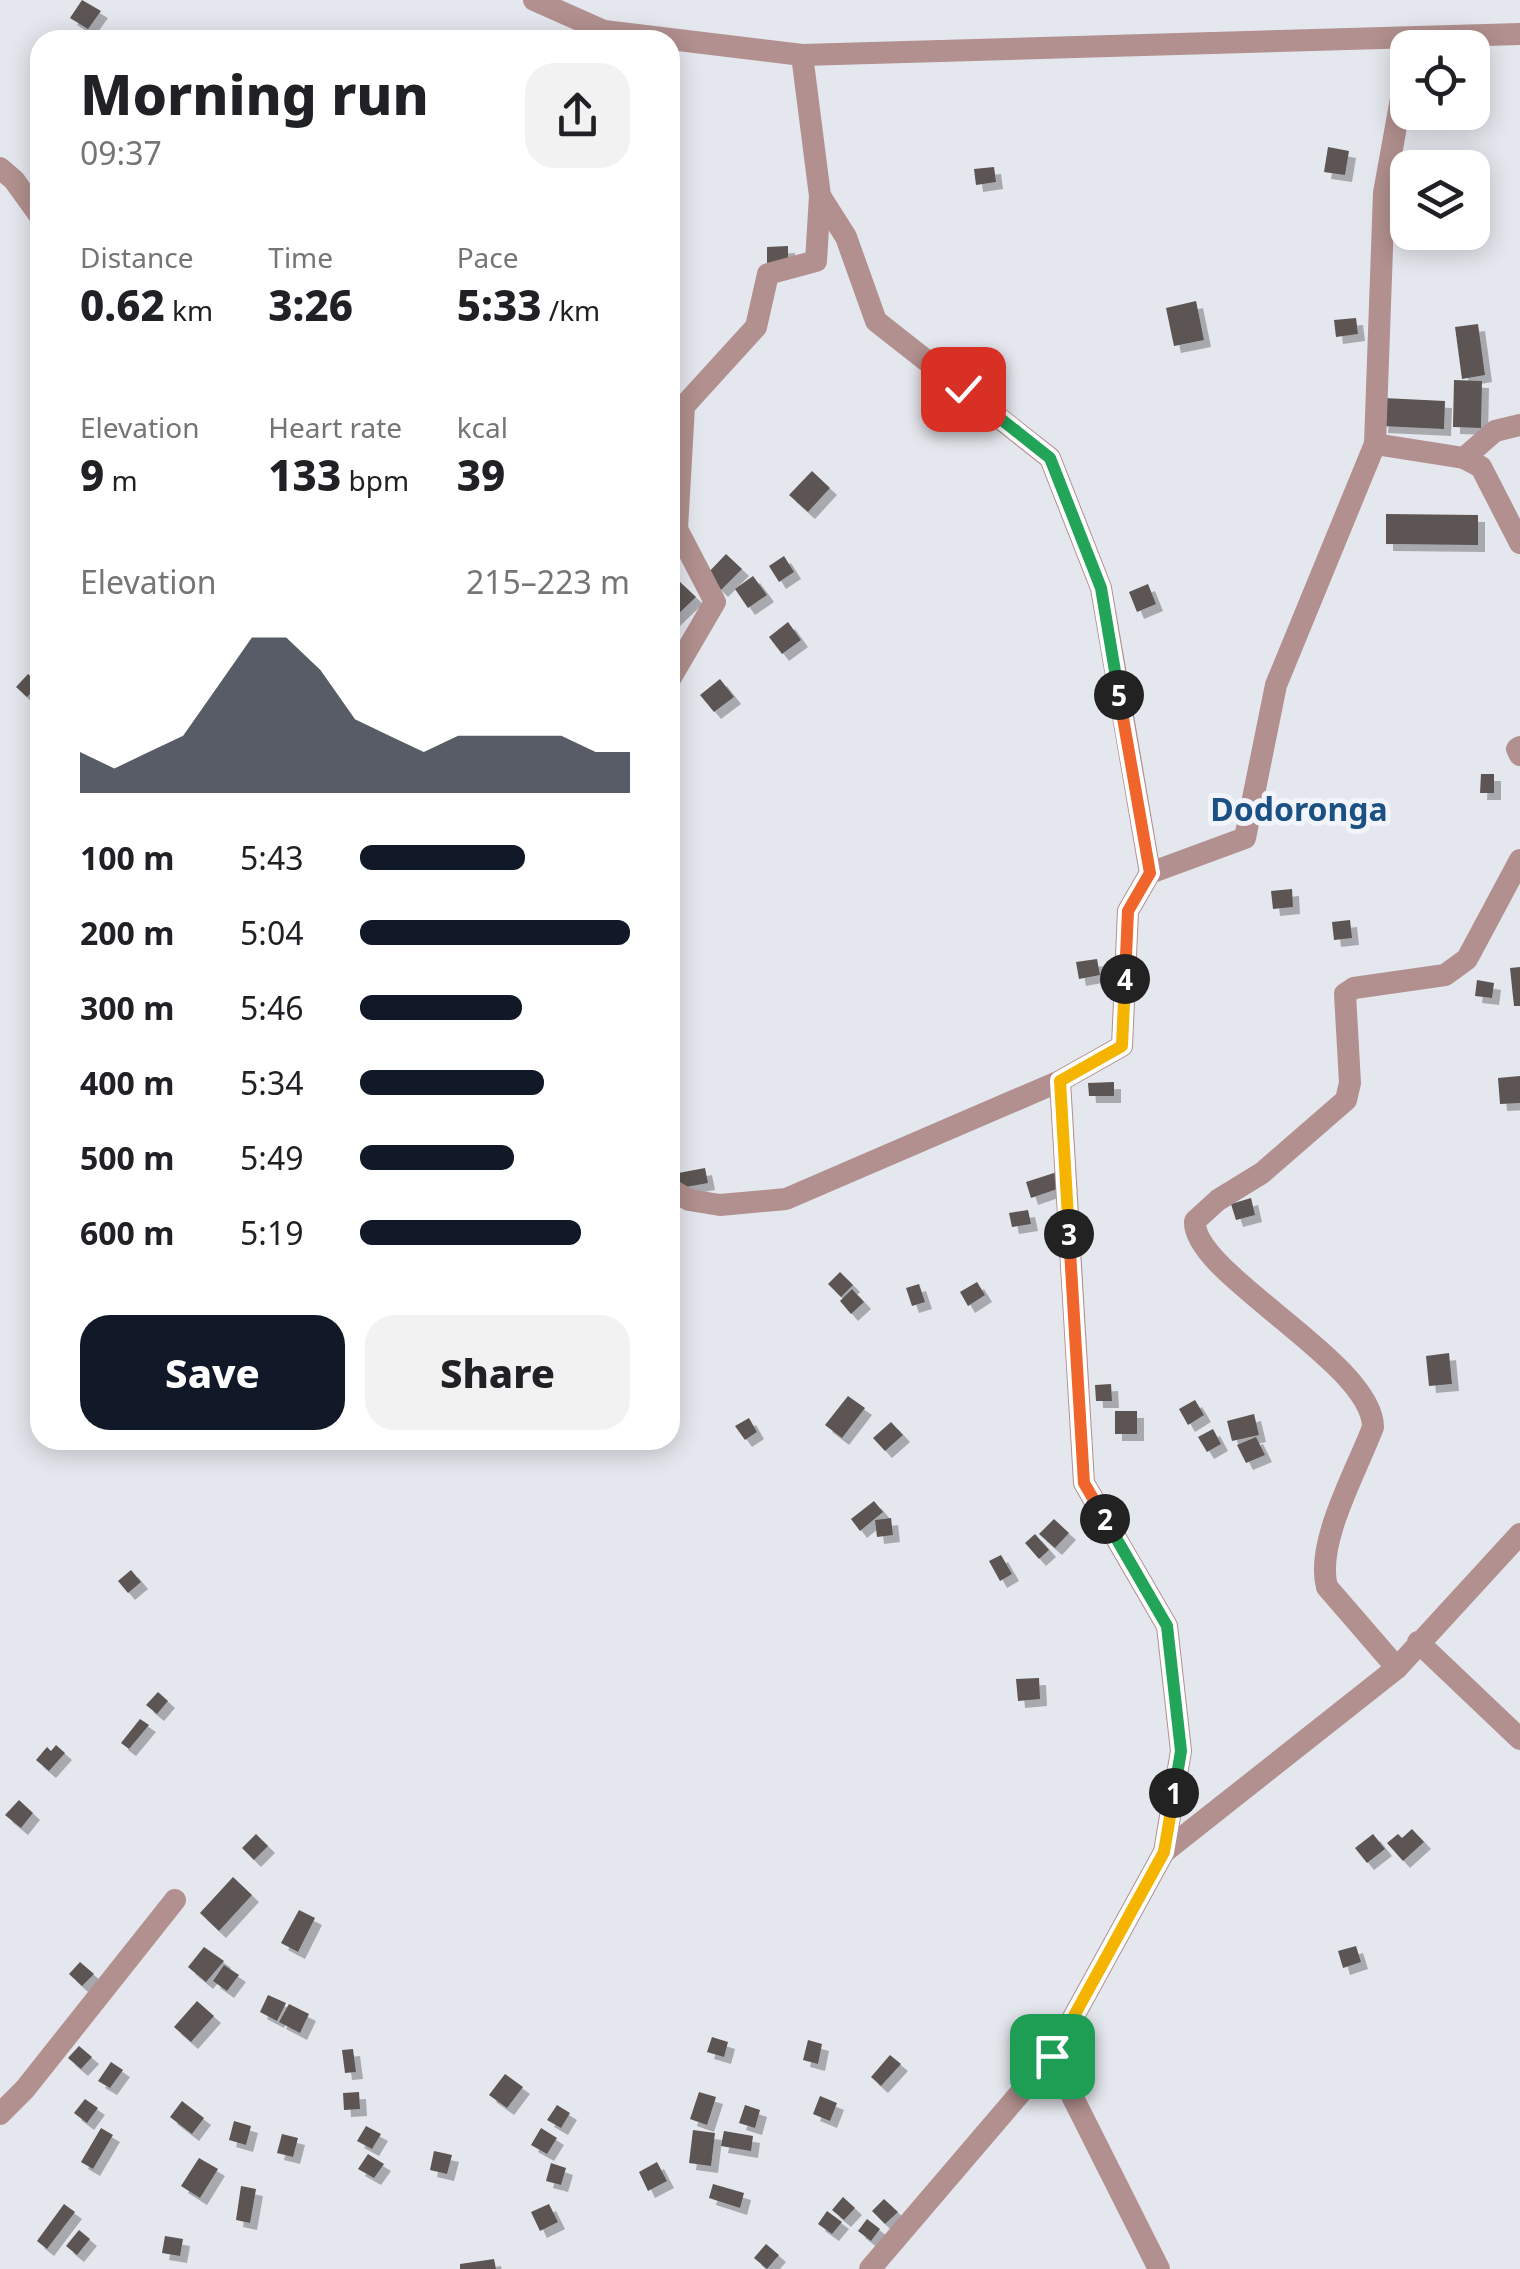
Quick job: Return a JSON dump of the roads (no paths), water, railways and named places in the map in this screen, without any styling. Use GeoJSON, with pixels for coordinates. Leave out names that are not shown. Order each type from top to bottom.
{"type":"FeatureCollection","features":[{"type":"Feature","properties":{"kind":"street"},"geometry":{"type":"LineString","coordinates":[[534,0],[600,30]]}},
{"type":"Feature","properties":{"kind":"street"},"geometry":{"type":"LineString","coordinates":[[1490,36],[1520,34]]}},
{"type":"Feature","properties":{"kind":"street"},"geometry":{"type":"LineString","coordinates":[[680,41],[802,55],[1390,42]]}},
{"type":"Feature","properties":{"kind":"street"},"geometry":{"type":"LineString","coordinates":[[680,468],[684,406],[756,327],[768,274],[816,261],[820,196],[802,55]]}},
{"type":"Feature","properties":{"kind":"street"},"geometry":{"type":"LineString","coordinates":[[680,1195],[720,1205],[786,1199],[1060,1081],[1122,1046],[1128,911],[1150,873],[1245,838],[1276,685],[1376,444],[1384,193],[1395,130]]}},
{"type":"Feature","properties":{"kind":"street"},"geometry":{"type":"LineString","coordinates":[[0,168],[30,202]]}},
{"type":"Feature","properties":{"kind":"street"},"geometry":{"type":"LineString","coordinates":[[820,196],[846,237],[876,321],[1050,458],[1101,588],[1150,873]]}},
{"type":"Feature","properties":{"kind":"street"},"geometry":{"type":"LineString","coordinates":[[1464,458],[1495,432],[1520,424]]}},
{"type":"Feature","properties":{"kind":"street"},"geometry":{"type":"LineString","coordinates":[[1376,444],[1464,458],[1481,467],[1520,543]]}},
{"type":"Feature","properties":{"kind":"street"},"geometry":{"type":"LineString","coordinates":[[680,537],[714,602],[680,662]]}},
{"type":"Feature","properties":{"kind":"street"},"geometry":{"type":"LineString","coordinates":[[1520,747],[1520,755]]}},
{"type":"Feature","properties":{"kind":"street"},"geometry":{"type":"LineString","coordinates":[[1396,1668],[1327,1586],[1323,1572],[1327,1544],[1374,1427],[1373,1413],[1334,1364],[1224,1268],[1199,1239],[1194,1226],[1218,1200],[1262,1173],[1346,1100],[1350,1083],[1345,994],[1354,988],[1445,975],[1458,969],[1468,958],[1520,860]]}},
{"type":"Feature","properties":{"kind":"street"},"geometry":{"type":"LineString","coordinates":[[870,2269],[1052,2056],[1164,1852],[1181,1751],[1167,1626],[1084,1483],[1060,1081]]}},
{"type":"Feature","properties":{"kind":"street"},"geometry":{"type":"LineString","coordinates":[[1164,1852],[1396,1668],[1520,1534]]}},
{"type":"Feature","properties":{"kind":"street"},"geometry":{"type":"LineString","coordinates":[[1418,1642],[1520,1739]]}},
{"type":"Feature","properties":{"kind":"street"},"geometry":{"type":"LineString","coordinates":[[0,2114],[25,2089],[174,1900]]}},
{"type":"Feature","properties":{"kind":"street"},"geometry":{"type":"LineString","coordinates":[[1052,2056],[1159,2269]]}},
{"type":"Feature","properties":{"kind":"district","name":"Dodoronga"},"geometry":{"type":"Point","coordinates":[1299,808]}}]}
